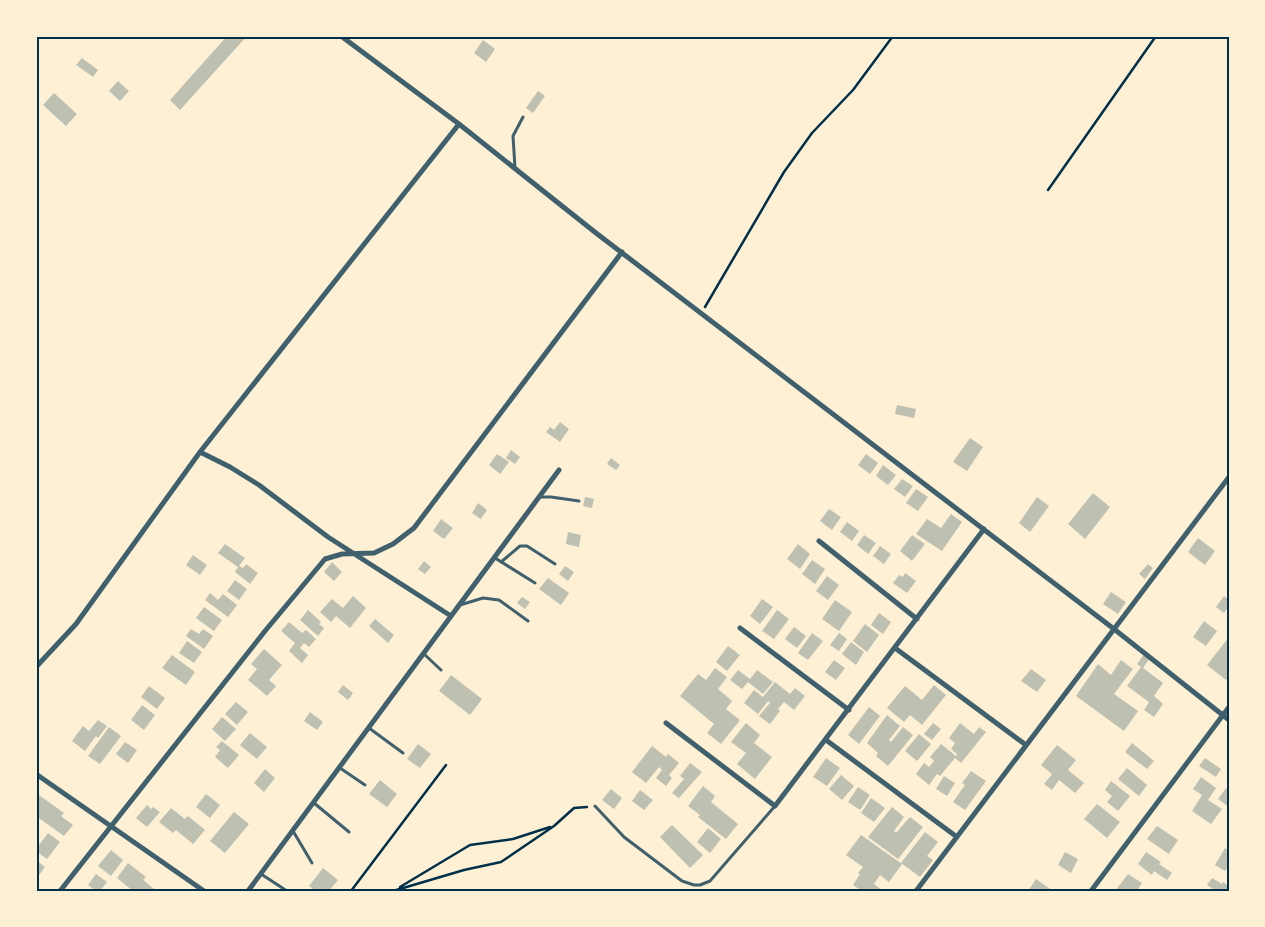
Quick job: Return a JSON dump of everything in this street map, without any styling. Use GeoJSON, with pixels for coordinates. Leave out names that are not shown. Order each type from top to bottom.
{"type":"FeatureCollection","features":[{"type":"Feature","properties":{"kind":"street"},"geometry":{"type":"LineString","coordinates":[[342,36],[1114,629],[1229,720]]}},
{"type":"Feature","properties":{"kind":"street"},"geometry":{"type":"LineString","coordinates":[[36,667],[76,624],[200,452],[459,124]]}},
{"type":"Feature","properties":{"kind":"street"},"geometry":{"type":"LineString","coordinates":[[60,891],[266,631],[326,559],[342,554],[374,553],[393,544],[414,528],[622,252]]}},
{"type":"Feature","properties":{"kind":"street"},"geometry":{"type":"LineString","coordinates":[[200,452],[230,467],[259,485],[310,525],[451,616]]}},
{"type":"Feature","properties":{"kind":"street"},"geometry":{"type":"LineString","coordinates":[[248,891],[559,470]]}},
{"type":"Feature","properties":{"kind":"street"},"geometry":{"type":"LineString","coordinates":[[916,891],[1229,477]]}},
{"type":"Feature","properties":{"kind":"street"},"geometry":{"type":"LineString","coordinates":[[666,723],[775,806],[984,529]]}},
{"type":"Feature","properties":{"kind":"street"},"geometry":{"type":"LineString","coordinates":[[819,541],[917,619]]}},
{"type":"Feature","properties":{"kind":"street"},"geometry":{"type":"LineString","coordinates":[[740,628],[849,710]]}},
{"type":"Feature","properties":{"kind":"street"},"geometry":{"type":"LineString","coordinates":[[895,648],[1026,745]]}},
{"type":"Feature","properties":{"kind":"street"},"geometry":{"type":"LineString","coordinates":[[1091,891],[1229,707]]}},
{"type":"Feature","properties":{"kind":"street"},"geometry":{"type":"LineString","coordinates":[[826,740],[957,837]]}},
{"type":"Feature","properties":{"kind":"street"},"geometry":{"type":"LineString","coordinates":[[36,774],[204,891]]}},
{"type":"Feature","properties":{"kind":"lane"},"geometry":{"type":"LineString","coordinates":[[516,169],[513,136],[523,118]]}},
{"type":"Feature","properties":{"kind":"lane"},"geometry":{"type":"LineString","coordinates":[[538,497],[551,497],[579,502]]}},
{"type":"Feature","properties":{"kind":"lane"},"geometry":{"type":"LineString","coordinates":[[501,562],[520,546],[527,546],[555,564]]}},
{"type":"Feature","properties":{"kind":"lane"},"geometry":{"type":"LineString","coordinates":[[494,558],[535,583]]}},
{"type":"Feature","properties":{"kind":"lane"},"geometry":{"type":"LineString","coordinates":[[459,605],[483,598],[499,600],[528,621]]}},
{"type":"Feature","properties":{"kind":"lane"},"geometry":{"type":"LineString","coordinates":[[424,653],[441,670]]}},
{"type":"Feature","properties":{"kind":"lane"},"geometry":{"type":"LineString","coordinates":[[369,728],[403,753]]}},
{"type":"Feature","properties":{"kind":"lane"},"geometry":{"type":"LineString","coordinates":[[339,768],[365,785]]}},
{"type":"Feature","properties":{"kind":"lane"},"geometry":{"type":"LineString","coordinates":[[314,802],[349,832]]}},
{"type":"Feature","properties":{"kind":"lane"},"geometry":{"type":"LineString","coordinates":[[595,806],[624,837],[682,881],[694,885],[710,881],[775,806]]}},
{"type":"Feature","properties":{"kind":"lane"},"geometry":{"type":"LineString","coordinates":[[292,831],[312,863]]}},
{"type":"Feature","properties":{"kind":"lane"},"geometry":{"type":"LineString","coordinates":[[261,874],[287,891]]}},
{"type":"Feature","properties":{"kind":"path"},"geometry":{"type":"LineString","coordinates":[[701,313],[784,172],[812,134],[854,90],[893,36]]}},
{"type":"Feature","properties":{"kind":"path"},"geometry":{"type":"LineString","coordinates":[[1048,190],[1156,36]]}},
{"type":"Feature","properties":{"kind":"path"},"geometry":{"type":"LineString","coordinates":[[351,891],[446,764]]}},
{"type":"Feature","properties":{"kind":"path"},"geometry":{"type":"LineString","coordinates":[[394,890],[464,870],[501,862],[554,826],[574,808],[595,806]]}},
{"type":"Feature","properties":{"kind":"path"},"geometry":{"type":"LineString","coordinates":[[394,890],[470,845],[513,839],[554,826]]}},
{"type":"Feature","properties":{"kind":"building"},"geometry":{"type":"Polygon","coordinates":[[[227,36],[247,36],[180,110],[170,100],[227,36]]]}},
{"type":"Feature","properties":{"kind":"building"},"geometry":{"type":"Polygon","coordinates":[[[483,40],[495,49],[486,62],[474,53],[483,40]]]}},
{"type":"Feature","properties":{"kind":"building"},"geometry":{"type":"Polygon","coordinates":[[[82,58],[98,70],[93,77],[76,65],[82,58]]]}},
{"type":"Feature","properties":{"kind":"building"},"geometry":{"type":"Polygon","coordinates":[[[118,81],[129,91],[120,101],[109,91],[118,81]]]}},
{"type":"Feature","properties":{"kind":"building"},"geometry":{"type":"Polygon","coordinates":[[[538,91],[545,96],[533,113],[526,108],[538,91]]]}},
{"type":"Feature","properties":{"kind":"building"},"geometry":{"type":"Polygon","coordinates":[[[54,93],[77,114],[66,126],[43,105],[54,93]]]}},
{"type":"Feature","properties":{"kind":"building"},"geometry":{"type":"Polygon","coordinates":[[[897,405],[916,409],[914,418],[895,414],[897,405]]]}},
{"type":"Feature","properties":{"kind":"building"},"geometry":{"type":"Polygon","coordinates":[[[560,422],[569,429],[560,442],[546,432],[550,427],[554,430],[560,422]]]}},
{"type":"Feature","properties":{"kind":"building"},"geometry":{"type":"Polygon","coordinates":[[[970,438],[983,447],[967,471],[953,462],[970,438]]]}},
{"type":"Feature","properties":{"kind":"building"},"geometry":{"type":"Polygon","coordinates":[[[511,450],[520,457],[515,464],[506,458],[511,450]]]}},
{"type":"Feature","properties":{"kind":"building"},"geometry":{"type":"Polygon","coordinates":[[[497,454],[509,462],[500,474],[489,465],[497,454]]]}},
{"type":"Feature","properties":{"kind":"building"},"geometry":{"type":"Polygon","coordinates":[[[866,454],[878,463],[870,474],[858,465],[866,454]]]}},
{"type":"Feature","properties":{"kind":"building"},"geometry":{"type":"Polygon","coordinates":[[[611,458],[620,465],[616,470],[607,464],[611,458]]]}},
{"type":"Feature","properties":{"kind":"building"},"geometry":{"type":"Polygon","coordinates":[[[883,465],[896,475],[888,485],[876,476],[883,465]]]}},
{"type":"Feature","properties":{"kind":"building"},"geometry":{"type":"Polygon","coordinates":[[[902,479],[913,486],[905,497],[894,489],[902,479]]]}},
{"type":"Feature","properties":{"kind":"building"},"geometry":{"type":"Polygon","coordinates":[[[916,489],[928,497],[918,511],[906,503],[916,489]]]}},
{"type":"Feature","properties":{"kind":"building"},"geometry":{"type":"Polygon","coordinates":[[[1093,493],[1110,507],[1085,539],[1068,524],[1093,493]]]}},
{"type":"Feature","properties":{"kind":"building"},"geometry":{"type":"Polygon","coordinates":[[[585,497],[594,499],[592,508],[583,506],[585,497]]]}},
{"type":"Feature","properties":{"kind":"building"},"geometry":{"type":"Polygon","coordinates":[[[1037,497],[1049,506],[1030,532],[1019,523],[1037,497]]]}},
{"type":"Feature","properties":{"kind":"building"},"geometry":{"type":"Polygon","coordinates":[[[478,503],[487,510],[481,519],[472,513],[478,503]]]}},
{"type":"Feature","properties":{"kind":"building"},"geometry":{"type":"Polygon","coordinates":[[[829,509],[841,517],[832,530],[820,521],[829,509]]]}},
{"type":"Feature","properties":{"kind":"building"},"geometry":{"type":"Polygon","coordinates":[[[951,514],[962,522],[942,551],[916,534],[927,519],[941,528],[951,514]]]}},
{"type":"Feature","properties":{"kind":"building"},"geometry":{"type":"Polygon","coordinates":[[[441,519],[453,528],[444,539],[433,531],[441,519]]]}},
{"type":"Feature","properties":{"kind":"building"},"geometry":{"type":"Polygon","coordinates":[[[847,522],[859,531],[852,541],[840,532],[847,522]]]}},
{"type":"Feature","properties":{"kind":"building"},"geometry":{"type":"Polygon","coordinates":[[[568,532],[581,535],[579,547],[566,544],[568,532]]]}},
{"type":"Feature","properties":{"kind":"building"},"geometry":{"type":"Polygon","coordinates":[[[864,535],[876,543],[868,554],[857,545],[864,535]]]}},
{"type":"Feature","properties":{"kind":"building"},"geometry":{"type":"Polygon","coordinates":[[[912,535],[925,544],[912,561],[900,551],[912,535]]]}},
{"type":"Feature","properties":{"kind":"building"},"geometry":{"type":"Polygon","coordinates":[[[1198,538],[1215,551],[1205,565],[1188,552],[1198,538]]]}},
{"type":"Feature","properties":{"kind":"building"},"geometry":{"type":"Polygon","coordinates":[[[225,544],[245,558],[239,566],[243,568],[246,564],[258,573],[250,584],[235,572],[238,567],[218,553],[225,544]]]}},
{"type":"Feature","properties":{"kind":"building"},"geometry":{"type":"Polygon","coordinates":[[[798,544],[810,554],[800,569],[787,559],[798,544]]]}},
{"type":"Feature","properties":{"kind":"building"},"geometry":{"type":"Polygon","coordinates":[[[880,546],[891,554],[884,564],[873,556],[880,546]]]}},
{"type":"Feature","properties":{"kind":"building"},"geometry":{"type":"Polygon","coordinates":[[[193,555],[207,565],[200,575],[186,565],[193,555]]]}},
{"type":"Feature","properties":{"kind":"building"},"geometry":{"type":"Polygon","coordinates":[[[812,560],[825,569],[815,584],[802,574],[812,560]]]}},
{"type":"Feature","properties":{"kind":"building"},"geometry":{"type":"Polygon","coordinates":[[[424,561],[431,567],[425,574],[418,569],[424,561]]]}},
{"type":"Feature","properties":{"kind":"building"},"geometry":{"type":"Polygon","coordinates":[[[332,562],[342,572],[334,581],[324,572],[332,562]]]}},
{"type":"Feature","properties":{"kind":"building"},"geometry":{"type":"Polygon","coordinates":[[[1148,564],[1153,568],[1145,579],[1139,574],[1148,564]]]}},
{"type":"Feature","properties":{"kind":"building"},"geometry":{"type":"Polygon","coordinates":[[[565,566],[574,572],[568,581],[559,574],[565,566]]]}},
{"type":"Feature","properties":{"kind":"building"},"geometry":{"type":"Polygon","coordinates":[[[905,573],[916,581],[907,593],[893,583],[899,575],[903,577],[905,573]]]}},
{"type":"Feature","properties":{"kind":"building"},"geometry":{"type":"Polygon","coordinates":[[[827,576],[839,585],[828,600],[816,591],[827,576]]]}},
{"type":"Feature","properties":{"kind":"building"},"geometry":{"type":"Polygon","coordinates":[[[548,578],[569,593],[561,605],[539,589],[548,578]]]}},
{"type":"Feature","properties":{"kind":"building"},"geometry":{"type":"Polygon","coordinates":[[[235,580],[247,589],[239,600],[227,591],[235,580]]]}},
{"type":"Feature","properties":{"kind":"building"},"geometry":{"type":"Polygon","coordinates":[[[1111,592],[1126,602],[1118,614],[1103,604],[1111,592]]]}},
{"type":"Feature","properties":{"kind":"building"},"geometry":{"type":"Polygon","coordinates":[[[210,593],[218,600],[223,594],[237,605],[228,617],[205,600],[210,593]]]}},
{"type":"Feature","properties":{"kind":"building"},"geometry":{"type":"Polygon","coordinates":[[[353,596],[366,608],[350,628],[336,616],[331,622],[320,612],[332,599],[343,608],[353,596]]]}},
{"type":"Feature","properties":{"kind":"building"},"geometry":{"type":"Polygon","coordinates":[[[1224,596],[1229,600],[1229,606],[1224,613],[1216,607],[1224,596]]]}},
{"type":"Feature","properties":{"kind":"building"},"geometry":{"type":"Polygon","coordinates":[[[522,597],[530,602],[525,609],[517,603],[522,597]]]}},
{"type":"Feature","properties":{"kind":"building"},"geometry":{"type":"Polygon","coordinates":[[[762,599],[773,607],[760,624],[750,616],[762,599]]]}},
{"type":"Feature","properties":{"kind":"building"},"geometry":{"type":"Polygon","coordinates":[[[835,600],[852,612],[839,631],[822,619],[835,600]]]}},
{"type":"Feature","properties":{"kind":"building"},"geometry":{"type":"Polygon","coordinates":[[[204,607],[222,620],[214,631],[196,618],[204,607]]]}},
{"type":"Feature","properties":{"kind":"building"},"geometry":{"type":"Polygon","coordinates":[[[308,610],[321,622],[319,624],[324,628],[318,636],[300,620],[308,610]]]}},
{"type":"Feature","properties":{"kind":"building"},"geometry":{"type":"Polygon","coordinates":[[[777,610],[789,619],[774,639],[762,631],[777,610]]]}},
{"type":"Feature","properties":{"kind":"building"},"geometry":{"type":"Polygon","coordinates":[[[879,613],[891,622],[883,634],[871,625],[879,613]]]}},
{"type":"Feature","properties":{"kind":"building"},"geometry":{"type":"Polygon","coordinates":[[[375,619],[394,635],[388,643],[369,626],[375,619]]]}},
{"type":"Feature","properties":{"kind":"building"},"geometry":{"type":"Polygon","coordinates":[[[1204,621],[1217,631],[1206,646],[1193,637],[1204,621]]]}},
{"type":"Feature","properties":{"kind":"building"},"geometry":{"type":"Polygon","coordinates":[[[289,622],[302,633],[306,630],[316,639],[309,647],[304,643],[300,648],[308,655],[302,663],[289,651],[295,643],[281,631],[289,622]]]}},
{"type":"Feature","properties":{"kind":"building"},"geometry":{"type":"Polygon","coordinates":[[[865,624],[879,635],[867,652],[853,641],[865,624]]]}},
{"type":"Feature","properties":{"kind":"building"},"geometry":{"type":"Polygon","coordinates":[[[794,627],[806,636],[797,648],[785,639],[794,627]]]}},
{"type":"Feature","properties":{"kind":"building"},"geometry":{"type":"Polygon","coordinates":[[[191,629],[199,634],[203,629],[213,636],[204,649],[186,636],[191,629]]]}},
{"type":"Feature","properties":{"kind":"building"},"geometry":{"type":"Polygon","coordinates":[[[812,633],[823,641],[808,660],[798,653],[812,633]]]}},
{"type":"Feature","properties":{"kind":"building"},"geometry":{"type":"Polygon","coordinates":[[[839,633],[847,639],[839,651],[830,645],[839,633]]]}},
{"type":"Feature","properties":{"kind":"building"},"geometry":{"type":"Polygon","coordinates":[[[1229,637],[1229,676],[1226,680],[1207,665],[1229,637]]]}},
{"type":"Feature","properties":{"kind":"building"},"geometry":{"type":"Polygon","coordinates":[[[187,641],[202,652],[194,663],[179,653],[187,641]]]}},
{"type":"Feature","properties":{"kind":"building"},"geometry":{"type":"Polygon","coordinates":[[[851,642],[864,652],[856,665],[842,654],[851,642]]]}},
{"type":"Feature","properties":{"kind":"building"},"geometry":{"type":"Polygon","coordinates":[[[728,646],[740,655],[727,671],[716,662],[728,646]]]}},
{"type":"Feature","properties":{"kind":"building"},"geometry":{"type":"Polygon","coordinates":[[[264,649],[282,665],[269,680],[276,686],[267,696],[248,680],[257,669],[251,664],[264,649]]]}},
{"type":"Feature","properties":{"kind":"building"},"geometry":{"type":"Polygon","coordinates":[[[1144,654],[1150,658],[1143,668],[1163,683],[1154,696],[1163,704],[1154,717],[1144,710],[1149,702],[1127,686],[1141,667],[1137,664],[1144,654]]]}},
{"type":"Feature","properties":{"kind":"building"},"geometry":{"type":"Polygon","coordinates":[[[172,655],[195,672],[186,685],[162,668],[172,655]]]}},
{"type":"Feature","properties":{"kind":"building"},"geometry":{"type":"Polygon","coordinates":[[[834,660],[845,668],[836,680],[825,672],[834,660]]]}},
{"type":"Feature","properties":{"kind":"building"},"geometry":{"type":"Polygon","coordinates":[[[1121,660],[1133,669],[1114,694],[1138,711],[1124,731],[1076,696],[1098,664],[1111,675],[1121,660]]]}},
{"type":"Feature","properties":{"kind":"building"},"geometry":{"type":"Polygon","coordinates":[[[715,668],[727,677],[718,689],[732,701],[726,709],[740,720],[721,744],[707,733],[714,724],[680,696],[698,674],[706,680],[715,668]]]}},
{"type":"Feature","properties":{"kind":"building"},"geometry":{"type":"Polygon","coordinates":[[[1031,669],[1046,680],[1037,692],[1021,681],[1031,669]]]}},
{"type":"Feature","properties":{"kind":"building"},"geometry":{"type":"Polygon","coordinates":[[[738,670],[750,679],[757,670],[773,682],[763,694],[748,682],[742,689],[730,680],[738,670]]]}},
{"type":"Feature","properties":{"kind":"building"},"geometry":{"type":"Polygon","coordinates":[[[451,675],[482,699],[470,715],[439,691],[451,675]]]}},
{"type":"Feature","properties":{"kind":"building"},"geometry":{"type":"Polygon","coordinates":[[[775,682],[790,694],[795,688],[805,696],[794,710],[784,702],[770,724],[759,716],[770,703],[768,701],[758,714],[744,703],[754,690],[763,697],[775,682]]]}},
{"type":"Feature","properties":{"kind":"building"},"geometry":{"type":"Polygon","coordinates":[[[343,685],[353,693],[348,700],[338,692],[343,685]]]}},
{"type":"Feature","properties":{"kind":"building"},"geometry":{"type":"Polygon","coordinates":[[[934,685],[946,695],[922,725],[910,715],[904,722],[887,708],[905,686],[922,700],[934,685]]]}},
{"type":"Feature","properties":{"kind":"building"},"geometry":{"type":"Polygon","coordinates":[[[149,686],[165,698],[157,709],[141,697],[149,686]]]}},
{"type":"Feature","properties":{"kind":"building"},"geometry":{"type":"Polygon","coordinates":[[[236,702],[248,712],[237,725],[225,714],[236,702]]]}},
{"type":"Feature","properties":{"kind":"building"},"geometry":{"type":"Polygon","coordinates":[[[142,705],[155,715],[144,730],[131,720],[142,705]]]}},
{"type":"Feature","properties":{"kind":"building"},"geometry":{"type":"Polygon","coordinates":[[[869,707],[880,716],[859,744],[848,735],[869,707]]]}},
{"type":"Feature","properties":{"kind":"building"},"geometry":{"type":"Polygon","coordinates":[[[310,712],[323,722],[317,730],[304,721],[310,712]]]}},
{"type":"Feature","properties":{"kind":"building"},"geometry":{"type":"Polygon","coordinates":[[[887,715],[900,726],[889,740],[891,742],[903,727],[913,735],[888,766],[876,756],[878,753],[867,743],[887,715]]]}},
{"type":"Feature","properties":{"kind":"building"},"geometry":{"type":"Polygon","coordinates":[[[222,717],[236,729],[225,741],[212,729],[222,717]]]}},
{"type":"Feature","properties":{"kind":"building"},"geometry":{"type":"Polygon","coordinates":[[[98,720],[107,726],[98,738],[96,736],[85,751],[72,741],[83,726],[89,731],[98,720]]]}},
{"type":"Feature","properties":{"kind":"building"},"geometry":{"type":"Polygon","coordinates":[[[746,723],[760,735],[754,743],[772,757],[755,779],[737,764],[746,753],[731,742],[746,723]]]}},
{"type":"Feature","properties":{"kind":"building"},"geometry":{"type":"Polygon","coordinates":[[[933,723],[941,729],[932,740],[924,734],[933,723]]]}},
{"type":"Feature","properties":{"kind":"building"},"geometry":{"type":"Polygon","coordinates":[[[960,723],[974,734],[979,727],[986,732],[961,763],[955,758],[940,776],[937,774],[929,785],[916,774],[924,763],[929,767],[934,761],[930,757],[941,744],[956,756],[957,754],[951,749],[955,743],[949,738],[960,723]]]}},
{"type":"Feature","properties":{"kind":"building"},"geometry":{"type":"Polygon","coordinates":[[[109,727],[121,736],[100,764],[88,756],[109,727]]]}},
{"type":"Feature","properties":{"kind":"building"},"geometry":{"type":"Polygon","coordinates":[[[250,733],[267,747],[257,759],[240,745],[250,733]]]}},
{"type":"Feature","properties":{"kind":"building"},"geometry":{"type":"Polygon","coordinates":[[[919,734],[931,744],[917,761],[905,751],[919,734]]]}},
{"type":"Feature","properties":{"kind":"building"},"geometry":{"type":"Polygon","coordinates":[[[222,741],[239,755],[228,768],[215,757],[220,750],[216,747],[222,741]]]}},
{"type":"Feature","properties":{"kind":"building"},"geometry":{"type":"Polygon","coordinates":[[[125,742],[137,750],[128,763],[116,754],[125,742]]]}},
{"type":"Feature","properties":{"kind":"building"},"geometry":{"type":"Polygon","coordinates":[[[1132,743],[1154,761],[1147,769],[1125,752],[1132,743]]]}},
{"type":"Feature","properties":{"kind":"building"},"geometry":{"type":"Polygon","coordinates":[[[418,744],[431,754],[420,768],[407,759],[418,744]]]}},
{"type":"Feature","properties":{"kind":"building"},"geometry":{"type":"Polygon","coordinates":[[[1057,745],[1076,760],[1068,770],[1084,783],[1075,793],[1059,780],[1052,790],[1044,784],[1052,774],[1041,765],[1057,745]]]}},
{"type":"Feature","properties":{"kind":"building"},"geometry":{"type":"Polygon","coordinates":[[[652,746],[666,757],[668,754],[679,763],[669,775],[672,778],[666,786],[656,778],[662,770],[659,767],[646,783],[632,772],[652,746]]]}},
{"type":"Feature","properties":{"kind":"building"},"geometry":{"type":"Polygon","coordinates":[[[826,758],[840,768],[827,786],[813,777],[826,758]]]}},
{"type":"Feature","properties":{"kind":"building"},"geometry":{"type":"Polygon","coordinates":[[[1205,758],[1221,769],[1216,777],[1199,766],[1205,758]]]}},
{"type":"Feature","properties":{"kind":"building"},"geometry":{"type":"Polygon","coordinates":[[[690,763],[702,772],[679,798],[672,793],[684,779],[680,776],[690,763]]]}},
{"type":"Feature","properties":{"kind":"building"},"geometry":{"type":"Polygon","coordinates":[[[1127,768],[1147,785],[1139,796],[1118,779],[1127,768]]]}},
{"type":"Feature","properties":{"kind":"building"},"geometry":{"type":"Polygon","coordinates":[[[265,769],[275,778],[264,792],[254,783],[265,769]]]}},
{"type":"Feature","properties":{"kind":"building"},"geometry":{"type":"Polygon","coordinates":[[[971,771],[986,781],[965,810],[953,802],[965,785],[962,783],[971,771]]]}},
{"type":"Feature","properties":{"kind":"building"},"geometry":{"type":"Polygon","coordinates":[[[841,775],[854,786],[842,800],[829,789],[841,775]]]}},
{"type":"Feature","properties":{"kind":"building"},"geometry":{"type":"Polygon","coordinates":[[[944,776],[955,783],[947,796],[936,789],[944,776]]]}},
{"type":"Feature","properties":{"kind":"building"},"geometry":{"type":"Polygon","coordinates":[[[1201,777],[1216,788],[1208,800],[1222,809],[1211,824],[1192,811],[1202,795],[1193,789],[1201,777]]]}},
{"type":"Feature","properties":{"kind":"building"},"geometry":{"type":"Polygon","coordinates":[[[380,780],[397,794],[387,807],[369,794],[380,780]]]}},
{"type":"Feature","properties":{"kind":"building"},"geometry":{"type":"Polygon","coordinates":[[[1111,781],[1130,796],[1118,811],[1107,802],[1112,796],[1105,790],[1111,781]]]}},
{"type":"Feature","properties":{"kind":"building"},"geometry":{"type":"Polygon","coordinates":[[[703,786],[715,796],[711,802],[738,824],[726,839],[698,817],[700,815],[688,806],[703,786]]]}},
{"type":"Feature","properties":{"kind":"building"},"geometry":{"type":"Polygon","coordinates":[[[858,787],[870,795],[860,810],[848,802],[858,787]]]}},
{"type":"Feature","properties":{"kind":"building"},"geometry":{"type":"Polygon","coordinates":[[[1226,788],[1229,790],[1229,807],[1218,799],[1226,788]]]}},
{"type":"Feature","properties":{"kind":"building"},"geometry":{"type":"Polygon","coordinates":[[[611,789],[622,798],[614,809],[602,800],[611,789]]]}},
{"type":"Feature","properties":{"kind":"building"},"geometry":{"type":"Polygon","coordinates":[[[640,790],[653,800],[644,810],[632,801],[640,790]]]}},
{"type":"Feature","properties":{"kind":"building"},"geometry":{"type":"Polygon","coordinates":[[[36,793],[64,813],[61,816],[73,825],[64,836],[36,816],[36,793]]]}},
{"type":"Feature","properties":{"kind":"building"},"geometry":{"type":"Polygon","coordinates":[[[206,794],[220,805],[210,818],[196,807],[206,794]]]}},
{"type":"Feature","properties":{"kind":"building"},"geometry":{"type":"Polygon","coordinates":[[[871,798],[885,808],[874,822],[861,813],[871,798]]]}},
{"type":"Feature","properties":{"kind":"building"},"geometry":{"type":"Polygon","coordinates":[[[1097,804],[1120,822],[1107,838],[1084,819],[1097,804]]]}},
{"type":"Feature","properties":{"kind":"building"},"geometry":{"type":"Polygon","coordinates":[[[147,805],[151,809],[153,807],[160,812],[147,827],[136,818],[147,805]]]}},
{"type":"Feature","properties":{"kind":"building"},"geometry":{"type":"Polygon","coordinates":[[[892,807],[904,817],[894,831],[896,833],[910,817],[923,827],[898,859],[868,837],[892,807]]]}},
{"type":"Feature","properties":{"kind":"building"},"geometry":{"type":"Polygon","coordinates":[[[171,808],[185,819],[188,816],[205,830],[193,844],[176,830],[173,833],[159,822],[171,808]]]}},
{"type":"Feature","properties":{"kind":"building"},"geometry":{"type":"Polygon","coordinates":[[[234,812],[249,824],[225,853],[210,841],[234,812]]]}},
{"type":"Feature","properties":{"kind":"building"},"geometry":{"type":"Polygon","coordinates":[[[672,825],[703,855],[690,868],[660,837],[672,825]]]}},
{"type":"Feature","properties":{"kind":"building"},"geometry":{"type":"Polygon","coordinates":[[[1157,826],[1178,840],[1169,854],[1147,839],[1157,826]]]}},
{"type":"Feature","properties":{"kind":"building"},"geometry":{"type":"Polygon","coordinates":[[[708,828],[721,839],[710,853],[697,842],[708,828]]]}},
{"type":"Feature","properties":{"kind":"building"},"geometry":{"type":"Polygon","coordinates":[[[925,832],[938,842],[927,856],[933,860],[920,877],[901,863],[925,832]]]}},
{"type":"Feature","properties":{"kind":"building"},"geometry":{"type":"Polygon","coordinates":[[[48,833],[60,842],[47,859],[36,849],[48,833]]]}},
{"type":"Feature","properties":{"kind":"building"},"geometry":{"type":"Polygon","coordinates":[[[861,835],[902,864],[889,882],[880,875],[874,884],[883,891],[862,891],[853,885],[863,867],[846,855],[861,835]]]}},
{"type":"Feature","properties":{"kind":"building"},"geometry":{"type":"Polygon","coordinates":[[[1225,848],[1229,851],[1229,866],[1225,871],[1215,865],[1225,848]]]}},
{"type":"Feature","properties":{"kind":"building"},"geometry":{"type":"Polygon","coordinates":[[[111,850],[123,860],[111,876],[98,866],[111,850]]]}},
{"type":"Feature","properties":{"kind":"building"},"geometry":{"type":"Polygon","coordinates":[[[1065,852],[1078,859],[1071,873],[1058,865],[1065,852]]]}},
{"type":"Feature","properties":{"kind":"building"},"geometry":{"type":"Polygon","coordinates":[[[1146,852],[1161,862],[1159,864],[1172,873],[1167,880],[1154,871],[1152,875],[1138,864],[1146,852]]]}},
{"type":"Feature","properties":{"kind":"building"},"geometry":{"type":"Polygon","coordinates":[[[36,860],[45,867],[36,879],[36,860]]]}},
{"type":"Feature","properties":{"kind":"building"},"geometry":{"type":"Polygon","coordinates":[[[128,863],[146,877],[143,880],[154,889],[153,891],[133,891],[117,878],[128,863]]]}},
{"type":"Feature","properties":{"kind":"building"},"geometry":{"type":"Polygon","coordinates":[[[323,868],[338,880],[329,891],[310,891],[312,888],[309,886],[323,868]]]}},
{"type":"Feature","properties":{"kind":"building"},"geometry":{"type":"Polygon","coordinates":[[[96,874],[107,882],[100,891],[96,891],[88,885],[96,874]]]}},
{"type":"Feature","properties":{"kind":"building"},"geometry":{"type":"Polygon","coordinates":[[[1128,874],[1142,883],[1137,891],[1115,891],[1128,874]]]}},
{"type":"Feature","properties":{"kind":"building"},"geometry":{"type":"Polygon","coordinates":[[[1212,878],[1222,884],[1223,882],[1227,885],[1229,883],[1229,891],[1216,891],[1207,885],[1212,878]]]}},
{"type":"Feature","properties":{"kind":"building"},"geometry":{"type":"Polygon","coordinates":[[[1036,879],[1053,891],[1028,891],[1036,879]]]}}]}
